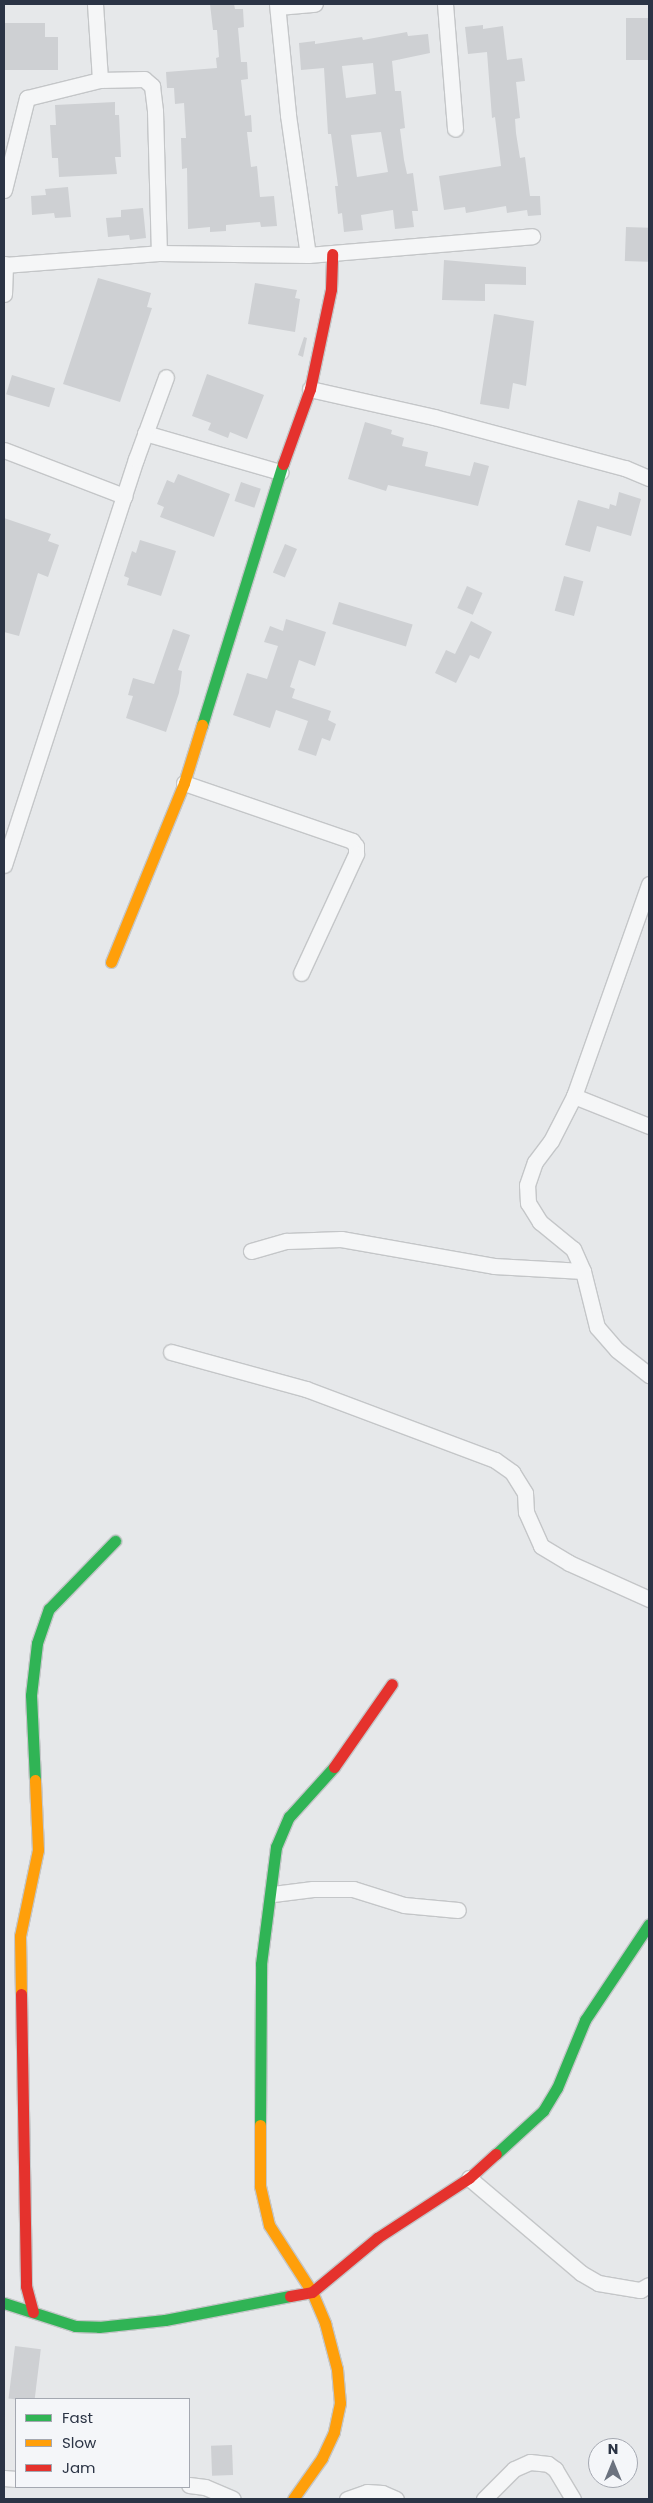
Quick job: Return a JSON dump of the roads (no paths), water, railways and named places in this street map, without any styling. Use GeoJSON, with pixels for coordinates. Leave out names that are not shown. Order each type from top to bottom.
{"type":"FeatureCollection","features":[{"type":"Feature","properties":{"kind":"street"},"geometry":{"type":"LineString","coordinates":[[96,4],[100,80]]}},
{"type":"Feature","properties":{"kind":"street"},"geometry":{"type":"LineString","coordinates":[[308,255],[288,115],[277,6],[315,4]]}},
{"type":"Feature","properties":{"kind":"street"},"geometry":{"type":"LineString","coordinates":[[445,4],[454,129]]}},
{"type":"Feature","properties":{"kind":"street"},"geometry":{"type":"LineString","coordinates":[[4,190],[27,98],[100,80],[128,76],[144,78],[152,86],[159,253]]}},
{"type":"Feature","properties":{"kind":"street"},"geometry":{"type":"LineString","coordinates":[[4,294],[5,265],[96,260],[159,253],[332,254],[532,236]]}},
{"type":"Feature","properties":{"kind":"street"},"geometry":{"type":"LineString","coordinates":[[111,962],[184,783],[280,472],[310,389],[330,289],[332,254]]}},
{"type":"Feature","properties":{"kind":"street"},"geometry":{"type":"LineString","coordinates":[[4,865],[124,496],[166,377]]}},
{"type":"Feature","properties":{"kind":"street"},"geometry":{"type":"LineString","coordinates":[[310,389],[434,417],[642,472],[649,478]]}},
{"type":"Feature","properties":{"kind":"street"},"geometry":{"type":"LineString","coordinates":[[145,433],[280,472]]}},
{"type":"Feature","properties":{"kind":"street"},"geometry":{"type":"LineString","coordinates":[[4,450],[124,496]]}},
{"type":"Feature","properties":{"kind":"street"},"geometry":{"type":"LineString","coordinates":[[184,783],[352,841],[356,846],[356,854],[301,973]]}},
{"type":"Feature","properties":{"kind":"street"},"geometry":{"type":"LineString","coordinates":[[649,884],[574,1096],[551,1141],[535,1162],[527,1185],[528,1203],[540,1222],[573,1249],[583,1271],[597,1327],[617,1350],[649,1375]]}},
{"type":"Feature","properties":{"kind":"street"},"geometry":{"type":"LineString","coordinates":[[574,1096],[649,1126]]}},
{"type":"Feature","properties":{"kind":"street"},"geometry":{"type":"LineString","coordinates":[[251,1251],[287,1241],[341,1239],[494,1266],[583,1271]]}},
{"type":"Feature","properties":{"kind":"street"},"geometry":{"type":"LineString","coordinates":[[171,1352],[306,1389],[495,1460],[512,1472],[525,1493],[526,1512],[541,1546],[569,1563],[649,1599]]}},
{"type":"Feature","properties":{"kind":"street"},"geometry":{"type":"LineString","coordinates":[[33,2312],[26,2286],[20,1936],[38,1850],[31,1695],[37,1642],[49,1609],[115,1541]]}},
{"type":"Feature","properties":{"kind":"street"},"geometry":{"type":"LineString","coordinates":[[293,2499],[322,2458],[334,2432],[340,2403],[337,2369],[325,2323],[312,2292],[269,2225],[260,2186],[261,1964],[273,1894],[276,1847],[289,1817],[337,1764],[392,1684]]}},
{"type":"Feature","properties":{"kind":"street"},"geometry":{"type":"LineString","coordinates":[[273,1894],[313,1889],[353,1889],[404,1905],[458,1910]]}},
{"type":"Feature","properties":{"kind":"street"},"geometry":{"type":"LineString","coordinates":[[4,2303],[75,2326],[99,2327],[165,2320],[312,2292],[377,2238],[470,2178],[543,2111],[557,2088],[585,2020],[649,1924]]}},
{"type":"Feature","properties":{"kind":"street"},"geometry":{"type":"LineString","coordinates":[[470,2178],[587,2276],[616,2288],[640,2290],[649,2285]]}},
{"type":"Feature","properties":{"kind":"street"},"geometry":{"type":"LineString","coordinates":[[484,2499],[514,2469],[530,2462],[548,2464],[555,2469],[573,2499]]}},
{"type":"Feature","properties":{"kind":"street"},"geometry":{"type":"LineString","coordinates":[[190,2485],[205,2487],[233,2499]]}},
{"type":"Feature","properties":{"kind":"street"},"geometry":{"type":"LineString","coordinates":[[347,2499],[367,2492],[382,2493],[396,2499]]}}]}
